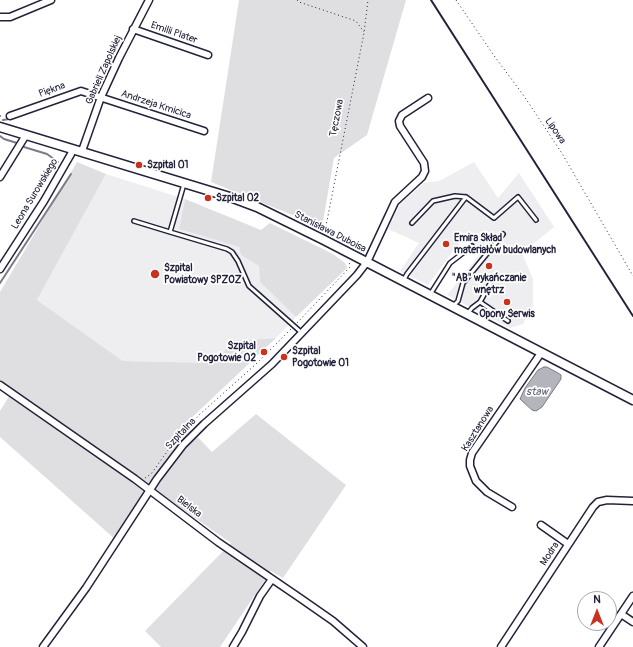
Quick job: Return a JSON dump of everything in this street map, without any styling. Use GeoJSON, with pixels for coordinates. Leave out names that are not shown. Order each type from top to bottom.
{"type":"FeatureCollection","features":[{"type":"Feature","properties":{"kind":"street"},"geometry":{"type":"LineString","coordinates":[[0,17],[10,17],[51,0]]}},
{"type":"Feature","properties":{"kind":"street","name":"Gabrieli Zapolskiej"},"geometry":{"type":"LineString","coordinates":[[82,151],[101,97],[149,0]]}},
{"type":"Feature","properties":{"kind":"street","name":"Emilii Plater"},"geometry":{"type":"LineString","coordinates":[[134,29],[208,55]]}},
{"type":"Feature","properties":{"kind":"street","name":"Piękna"},"geometry":{"type":"LineString","coordinates":[[10,116],[81,91],[101,97]]}},
{"type":"Feature","properties":{"kind":"street","name":"Andrzeja Kmicica"},"geometry":{"type":"LineString","coordinates":[[101,97],[204,131]]}},
{"type":"Feature","properties":{"kind":"street"},"geometry":{"type":"LineString","coordinates":[[367,262],[395,202],[422,177],[425,171],[424,163],[400,126],[399,121],[402,116],[428,98]]}},
{"type":"Feature","properties":{"kind":"street","name":"Stanisława Duboisa"},"geometry":{"type":"LineString","coordinates":[[0,127],[73,148],[233,198],[257,207],[367,262],[633,400]]}},
{"type":"Feature","properties":{"kind":"street"},"geometry":{"type":"LineString","coordinates":[[0,177],[26,135]]}},
{"type":"Feature","properties":{"kind":"street","name":"Leona Surowskiego"},"geometry":{"type":"LineString","coordinates":[[0,269],[44,201],[73,148]]}},
{"type":"Feature","properties":{"kind":"street","name":"Szpitalna"},"geometry":{"type":"LineString","coordinates":[[42,647],[86,588],[168,463],[193,434],[272,364],[357,275],[367,262]]}},
{"type":"Feature","properties":{"kind":"street","name":"Kasztanowa"},"geometry":{"type":"LineString","coordinates":[[512,507],[487,492],[476,481],[470,466],[470,460],[472,453],[541,353]]}},
{"type":"Feature","properties":{"kind":"street","name":"Bielska"},"geometry":{"type":"LineString","coordinates":[[0,385],[150,490],[218,542],[333,622],[363,647]]}},
{"type":"Feature","properties":{"kind":"street","name":"Modra"},"geometry":{"type":"LineString","coordinates":[[501,647],[588,512],[598,502],[607,500],[633,501]]}},
{"type":"Feature","properties":{"kind":"street"},"geometry":{"type":"LineString","coordinates":[[541,525],[568,544]]}},
{"type":"Feature","properties":{"kind":"street"},"geometry":{"type":"LineString","coordinates":[[233,647],[260,596],[272,579]]}},
{"type":"Feature","properties":{"kind":"street"},"geometry":{"type":"LineString","coordinates":[[599,647],[633,596]]}},
{"type":"Feature","properties":{"kind":"street"},"geometry":{"type":"LineString","coordinates":[[621,614],[633,622]]}},
{"type":"Feature","properties":{"kind":"lane"},"geometry":{"type":"LineString","coordinates":[[170,232],[184,183]]}},
{"type":"Feature","properties":{"kind":"lane"},"geometry":{"type":"LineString","coordinates":[[412,223],[433,201],[455,196],[466,197],[494,218],[518,197],[536,220]]}},
{"type":"Feature","properties":{"kind":"lane"},"geometry":{"type":"LineString","coordinates":[[403,281],[466,197]]}},
{"type":"Feature","properties":{"kind":"lane"},"geometry":{"type":"LineString","coordinates":[[134,221],[227,249],[232,252],[238,260],[249,286],[302,333]]}},
{"type":"Feature","properties":{"kind":"lane"},"geometry":{"type":"LineString","coordinates":[[453,307],[458,301],[463,283],[503,234]]}},
{"type":"Feature","properties":{"kind":"lane"},"geometry":{"type":"LineString","coordinates":[[430,295],[450,263],[472,246]]}},
{"type":"Feature","properties":{"kind":"lane"},"geometry":{"type":"LineString","coordinates":[[467,314],[480,302],[492,282]]}},
{"type":"Feature","properties":{"kind":"lane"},"geometry":{"type":"LineString","coordinates":[[480,302],[508,321]]}},
{"type":"Feature","properties":{"kind":"path"},"geometry":{"type":"LineString","coordinates":[[297,0],[298,2],[356,22],[364,33]]}},
{"type":"Feature","properties":{"kind":"path","name":"Tęczowa"},"geometry":{"type":"LineString","coordinates":[[324,240],[364,33],[368,0]]}},
{"type":"Feature","properties":{"kind":"path","name":"Lipowa"},"geometry":{"type":"LineString","coordinates":[[456,0],[494,57],[524,96],[563,155],[633,276]]}},
{"type":"Feature","properties":{"kind":"path"},"geometry":{"type":"LineString","coordinates":[[298,321],[350,267],[348,260],[343,256],[345,251]]}},
{"type":"Feature","properties":{"kind":"path"},"geometry":{"type":"LineString","coordinates":[[145,478],[151,474],[169,449],[199,415],[255,365],[290,330]]}},
{"type":"Feature","properties":{"kind":"shaded area"},"geometry":{"type":"Polygon","coordinates":[[[239,0],[406,0],[367,135],[334,158],[322,227],[211,182],[239,0]]]}},
{"type":"Feature","properties":{"kind":"shaded area"},"geometry":{"type":"Polygon","coordinates":[[[77,162],[106,174],[37,300],[123,361],[214,363],[233,341],[276,338],[185,424],[212,452],[256,414],[346,485],[283,578],[271,571],[220,647],[161,647],[145,631],[231,543],[148,485],[116,540],[0,437],[0,411],[13,390],[0,381],[0,292],[77,162]]]}},
{"type":"Feature","properties":{"kind":"shaded area"},"geometry":{"type":"Polygon","coordinates":[[[474,162],[498,198],[519,173],[554,227],[523,252],[516,239],[533,279],[533,305],[523,324],[510,328],[447,295],[483,251],[470,243],[459,243],[428,285],[400,271],[419,243],[388,229],[400,204],[424,183],[439,181],[474,162]]]}},
{"type":"Feature","properties":{"kind":"shaded area","name":"Szpital Powiatowy SPZOZ"},"geometry":{"type":"Polygon","coordinates":[[[106,174],[185,199],[179,229],[239,247],[241,255],[259,266],[260,282],[296,317],[276,338],[233,341],[214,363],[123,361],[37,300],[106,174]]]}},
{"type":"Feature","properties":{"kind":"shaded area"},"geometry":{"type":"Polygon","coordinates":[[[185,199],[261,230],[270,223],[333,254],[345,263],[347,268],[296,317],[260,282],[259,266],[241,255],[239,247],[179,229],[185,199]]]}},
{"type":"Feature","properties":{"kind":"water","name":"staw"},"geometry":{"type":"Polygon","coordinates":[[[547,367],[561,375],[561,379],[542,407],[536,411],[532,410],[520,399],[525,388],[538,370],[547,367]]]}},
{"type":"Feature","properties":{"kind":"waterway"},"geometry":{"type":"LineString","coordinates":[[3,120],[9,119]]}},
{"type":"Feature","properties":{"kind":"waterway"},"geometry":{"type":"LineString","coordinates":[[0,136],[4,139],[17,143]]}},
{"type":"Feature","properties":{"kind":"waterway"},"geometry":{"type":"LineString","coordinates":[[24,147],[47,154],[58,162]]}},
{"type":"Feature","properties":{"kind":"waterway"},"geometry":{"type":"LineString","coordinates":[[0,283],[71,174]]}},
{"type":"Feature","properties":{"kind":"railway"},"geometry":{"type":"LineString","coordinates":[[431,0],[633,316]]}},
{"type":"Feature","properties":{"kind":"place","name":"Szpital 01"},"geometry":{"type":"Point","coordinates":[139,165]}},
{"type":"Feature","properties":{"kind":"place","name":"Szpital 02"},"geometry":{"type":"Point","coordinates":[208,198]}},
{"type":"Feature","properties":{"kind":"place","name":"Emira Skład materiałów budowlanych"},"geometry":{"type":"Point","coordinates":[446,244]}},
{"type":"Feature","properties":{"kind":"place","name":"\"AB\" wykańczanie wnętrz"},"geometry":{"type":"Point","coordinates":[489,266]}},
{"type":"Feature","properties":{"kind":"place","name":"Szpital Powiatowy SPZOZ"},"geometry":{"type":"Point","coordinates":[155,274]}},
{"type":"Feature","properties":{"kind":"place","name":"Opony Serwis"},"geometry":{"type":"Point","coordinates":[507,302]}},
{"type":"Feature","properties":{"kind":"place","name":"Szpital Pogotowie 02"},"geometry":{"type":"Point","coordinates":[264,352]}},
{"type":"Feature","properties":{"kind":"place","name":"Szpital Pogotowie 01"},"geometry":{"type":"Point","coordinates":[284,357]}}]}
